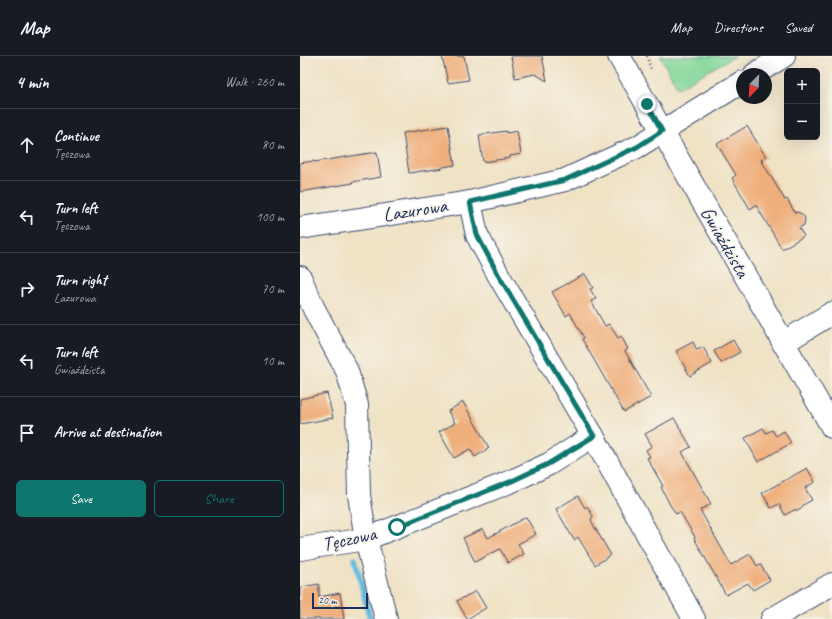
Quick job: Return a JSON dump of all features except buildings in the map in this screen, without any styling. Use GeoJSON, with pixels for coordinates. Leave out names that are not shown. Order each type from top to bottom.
{"type":"FeatureCollection","features":[{"type":"Feature","properties":{"kind":"street","name":"Gwiaździsta"},"geometry":{"type":"LineString","coordinates":[[620,56],[832,427]]}},
{"type":"Feature","properties":{"kind":"street"},"geometry":{"type":"LineString","coordinates":[[765,68],[784,56]]}},
{"type":"Feature","properties":{"kind":"street","name":"Lazurowa"},"geometry":{"type":"LineString","coordinates":[[300,228],[470,202],[565,180],[637,147],[736,86]]}},
{"type":"Feature","properties":{"kind":"street"},"geometry":{"type":"LineString","coordinates":[[470,202],[477,235],[499,276],[594,436],[694,619]]}},
{"type":"Feature","properties":{"kind":"street"},"geometry":{"type":"LineString","coordinates":[[300,277],[314,309],[347,371],[357,405],[359,495],[366,539],[386,619]]}},
{"type":"Feature","properties":{"kind":"street"},"geometry":{"type":"LineString","coordinates":[[783,343],[832,313]]}},
{"type":"Feature","properties":{"kind":"street","name":"Tęczowa"},"geometry":{"type":"LineString","coordinates":[[300,549],[366,539],[512,481],[548,464],[594,436]]}},
{"type":"Feature","properties":{"kind":"street"},"geometry":{"type":"LineString","coordinates":[[772,619],[832,584]]}},
{"type":"Feature","properties":{"kind":"green space"},"geometry":{"type":"Polygon","coordinates":[[[660,56],[735,56],[678,88],[660,56]]]}},
{"type":"Feature","properties":{"kind":"waterway"},"geometry":{"type":"LineString","coordinates":[[355,559],[370,619]]}},
{"type":"Feature","properties":{"kind":"route"},"geometry":{"type":"LineString","coordinates":[[397,527],[512,481],[548,464],[594,436],[499,276],[477,235],[470,202],[565,180],[637,147],[662,131],[647,104]]}}]}
